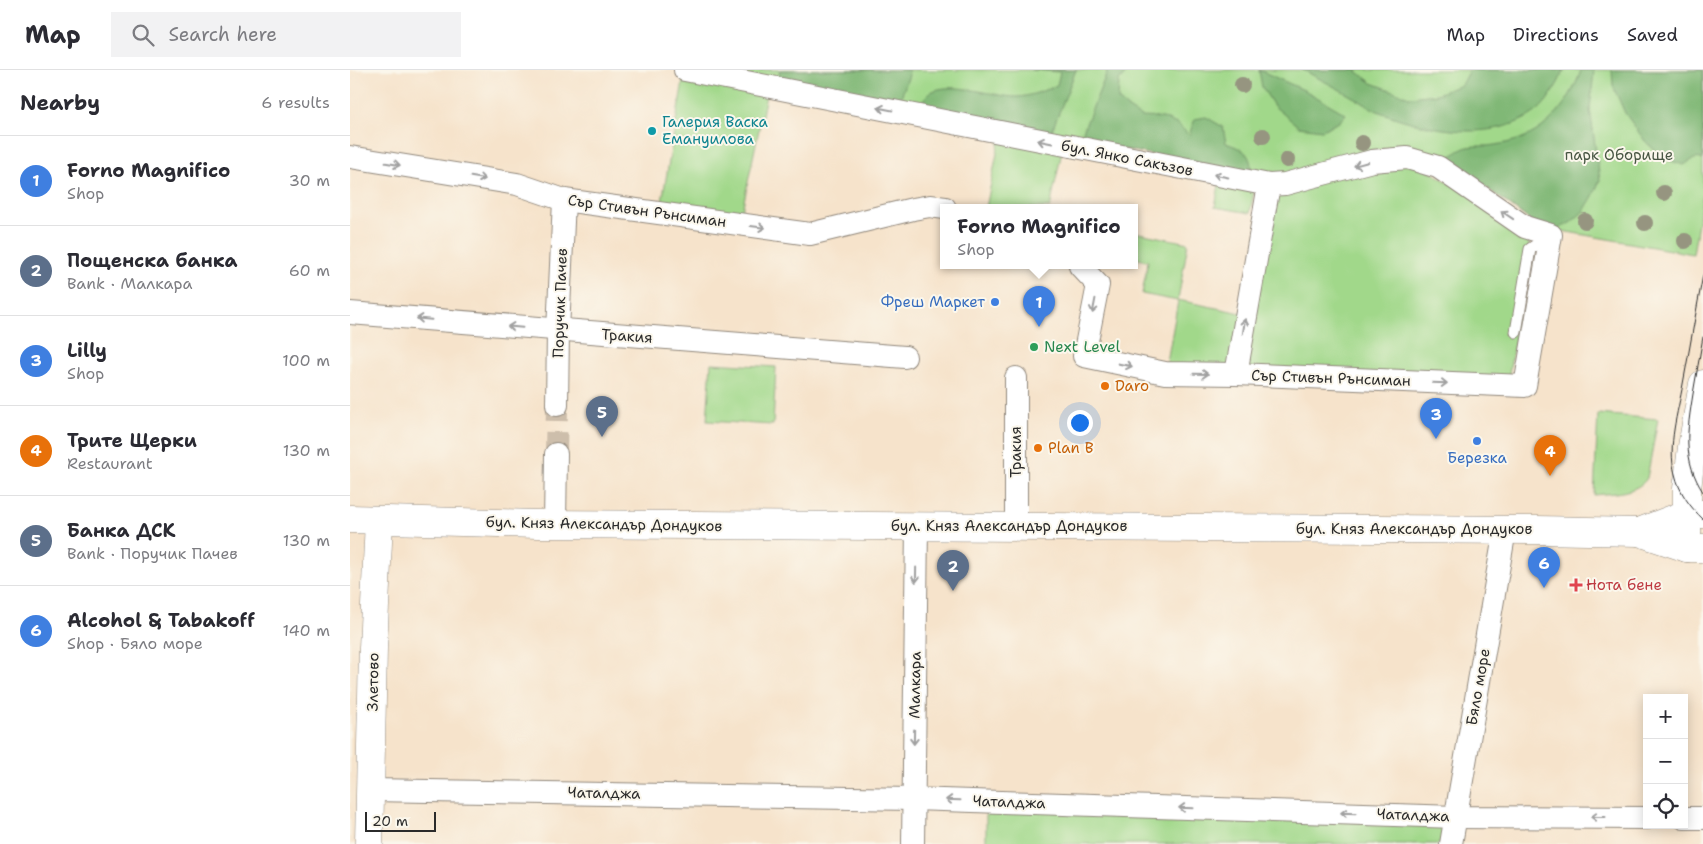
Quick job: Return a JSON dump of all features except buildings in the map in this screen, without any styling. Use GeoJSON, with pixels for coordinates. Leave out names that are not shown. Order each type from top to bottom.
{"type":"FeatureCollection","features":[{"type":"Feature","properties":{"kind":"main road"},"geometry":{"type":"LineString","coordinates":[[1695,548],[1695,514],[1687,489],[1703,384]]}},
{"type":"Feature","properties":{"kind":"main road","name":"бул. Княз Александър Дондуков"},"geometry":{"type":"LineString","coordinates":[[1639,532],[1695,514]]}},
{"type":"Feature","properties":{"kind":"main road","name":"бул. Княз Александър Дондуков"},"geometry":{"type":"LineString","coordinates":[[350,520],[555,524],[1639,532],[1695,548]]}},
{"type":"Feature","properties":{"kind":"main road","name":"Злетово"},"geometry":{"type":"LineString","coordinates":[[369,844],[373,648],[379,521]]}},
{"type":"Feature","properties":{"kind":"street","name":"бул. Янко Сакъзов"},"geometry":{"type":"LineString","coordinates":[[685,70],[1269,185],[1285,184],[1372,161],[1407,158],[1438,167],[1525,227],[1551,235]]}},
{"type":"Feature","properties":{"kind":"street","name":"Сър Стивън Рънсиман"},"geometry":{"type":"LineString","coordinates":[[350,157],[517,184],[564,200],[810,234],[914,208],[930,206],[940,207]]}},
{"type":"Feature","properties":{"kind":"street"},"geometry":{"type":"LineString","coordinates":[[1236,374],[1269,185]]}},
{"type":"Feature","properties":{"kind":"street","name":"Поручик Пачев"},"geometry":{"type":"LineString","coordinates":[[557,405],[558,330],[564,200]]}},
{"type":"Feature","properties":{"kind":"street","name":"Сър Стивън Рънсиман"},"geometry":{"type":"LineString","coordinates":[[1083,269],[1098,284],[1084,356],[1165,373],[1236,374],[1525,386],[1551,235]]}},
{"type":"Feature","properties":{"kind":"street","name":"Тракия"},"geometry":{"type":"LineString","coordinates":[[350,313],[905,357]]}},
{"type":"Feature","properties":{"kind":"street","name":"Тракия"},"geometry":{"type":"LineString","coordinates":[[1016,378],[1016,526]]}},
{"type":"Feature","properties":{"kind":"street"},"geometry":{"type":"LineString","coordinates":[[555,524],[556,454]]}},
{"type":"Feature","properties":{"kind":"street","name":"Малкара"},"geometry":{"type":"LineString","coordinates":[[913,844],[917,526]]}},
{"type":"Feature","properties":{"kind":"street","name":"Бяло море"},"geometry":{"type":"LineString","coordinates":[[1451,844],[1505,530]]}},
{"type":"Feature","properties":{"kind":"street","name":"Чаталджа"},"geometry":{"type":"LineString","coordinates":[[370,790],[913,799],[1456,816],[1643,818]]}},
{"type":"Feature","properties":{"kind":"street"},"geometry":{"type":"LineString","coordinates":[[1688,818],[1703,818]]}},
{"type":"Feature","properties":{"kind":"lane"},"geometry":{"type":"LineString","coordinates":[[1516,332],[1530,249],[1551,235]]}},
{"type":"Feature","properties":{"kind":"green space"},"geometry":{"type":"Polygon","coordinates":[[[685,70],[768,86],[739,225],[660,213],[685,70]]]}},
{"type":"Feature","properties":{"kind":"green space","name":"парк Оборище"},"geometry":{"type":"Polygon","coordinates":[[[720,70],[1703,70],[1703,193],[1693,254],[1556,230],[1531,221],[1448,159],[1422,151],[1396,148],[1373,150],[1279,176],[720,70]]]}},
{"type":"Feature","properties":{"kind":"green space"},"geometry":{"type":"Polygon","coordinates":[[[780,70],[908,70],[909,75],[898,106],[778,82],[780,70]]]}},
{"type":"Feature","properties":{"kind":"green space"},"geometry":{"type":"Polygon","coordinates":[[[1032,70],[1076,70],[1050,135],[920,110],[926,96],[944,88],[969,89],[1021,97],[1032,95],[1057,85],[1060,72],[1032,70]]]}},
{"type":"Feature","properties":{"kind":"green space"},"geometry":{"type":"Polygon","coordinates":[[[1108,70],[1172,70],[1127,72],[1119,81],[1118,100],[1141,117],[1163,118],[1179,125],[1189,135],[1195,119],[1206,117],[1223,127],[1226,143],[1242,150],[1248,156],[1252,173],[1079,141],[1108,70]]]}},
{"type":"Feature","properties":{"kind":"green space"},"geometry":{"type":"Polygon","coordinates":[[[1259,70],[1306,91],[1346,114],[1339,122],[1322,130],[1299,127],[1274,106],[1262,87],[1259,70]]]}},
{"type":"Feature","properties":{"kind":"green space"},"geometry":{"type":"Polygon","coordinates":[[[1303,70],[1355,70],[1372,83],[1409,97],[1437,94],[1461,85],[1469,70],[1564,70],[1545,102],[1537,111],[1520,121],[1501,128],[1460,131],[1418,124],[1380,112],[1303,70]]]}},
{"type":"Feature","properties":{"kind":"green space"},"geometry":{"type":"Polygon","coordinates":[[[1581,70],[1594,70],[1590,109],[1600,180],[1584,211],[1570,223],[1556,230],[1531,221],[1448,159],[1465,148],[1492,146],[1521,139],[1543,127],[1557,113],[1569,96],[1581,70]]]}},
{"type":"Feature","properties":{"kind":"green space"},"geometry":{"type":"Polygon","coordinates":[[[1612,70],[1703,70],[1703,160],[1695,159],[1684,165],[1664,159],[1645,141],[1625,113],[1613,86],[1612,70]]]}},
{"type":"Feature","properties":{"kind":"green space"},"geometry":{"type":"Polygon","coordinates":[[[1001,133],[1063,146],[1051,204],[987,204],[1001,133]]]}},
{"type":"Feature","properties":{"kind":"green space"},"geometry":{"type":"Polygon","coordinates":[[[1407,158],[1525,227],[1530,249],[1507,386],[1165,373],[1178,301],[1142,294],[1148,261],[1138,259],[1138,233],[1188,243],[1178,300],[1246,314],[1269,185],[1407,158]]]}},
{"type":"Feature","properties":{"kind":"green space"},"geometry":{"type":"Polygon","coordinates":[[[1219,185],[1254,191],[1250,213],[1215,207],[1219,185]]]}},
{"type":"Feature","properties":{"kind":"green space"},"geometry":{"type":"Polygon","coordinates":[[[711,363],[776,367],[773,425],[707,421],[711,363]]]}},
{"type":"Feature","properties":{"kind":"green space"},"geometry":{"type":"Polygon","coordinates":[[[1598,414],[1658,419],[1647,478],[1637,487],[1623,492],[1594,495],[1598,414]]]}},
{"type":"Feature","properties":{"kind":"green space"},"geometry":{"type":"Polygon","coordinates":[[[986,801],[1456,817],[1451,844],[986,844],[986,801]]]}},
{"type":"Feature","properties":{"kind":"tunnel"},"geometry":{"type":"LineString","coordinates":[[556,454],[557,405]]}},
{"type":"Feature","properties":{"kind":"tram line"},"geometry":{"type":"LineString","coordinates":[[1703,275],[1674,429],[1672,452],[1679,487],[1689,504],[1703,519]]}},
{"type":"Feature","properties":{"kind":"tram line"},"geometry":{"type":"LineString","coordinates":[[1703,337],[1688,433],[1689,456],[1692,468],[1703,492]]}},
{"type":"Feature","properties":{"kind":"place","name":"Галерия Васка Емануилова"},"geometry":{"type":"Point","coordinates":[652,131]}},
{"type":"Feature","properties":{"kind":"place","name":"Фреш Маркет"},"geometry":{"type":"Point","coordinates":[995,302]}},
{"type":"Feature","properties":{"kind":"place","name":"Forno Magnifico"},"geometry":{"type":"Point","coordinates":[1039,327]}},
{"type":"Feature","properties":{"kind":"place","name":"Next Level"},"geometry":{"type":"Point","coordinates":[1034,347]}},
{"type":"Feature","properties":{"kind":"place","name":"Daro"},"geometry":{"type":"Point","coordinates":[1105,386]}},
{"type":"Feature","properties":{"kind":"place","name":"Банка ДСК"},"geometry":{"type":"Point","coordinates":[602,437]}},
{"type":"Feature","properties":{"kind":"place","name":"Lilly"},"geometry":{"type":"Point","coordinates":[1436,439]}},
{"type":"Feature","properties":{"kind":"place","name":"Березка"},"geometry":{"type":"Point","coordinates":[1477,441]}},
{"type":"Feature","properties":{"kind":"place","name":"Plan B"},"geometry":{"type":"Point","coordinates":[1038,448]}},
{"type":"Feature","properties":{"kind":"place","name":"Трите Щерки"},"geometry":{"type":"Point","coordinates":[1550,476]}},
{"type":"Feature","properties":{"kind":"place","name":"Нота бене"},"geometry":{"type":"Point","coordinates":[1576,585]}},
{"type":"Feature","properties":{"kind":"place","name":"Alcohol & Tabakoff"},"geometry":{"type":"Point","coordinates":[1544,588]}},
{"type":"Feature","properties":{"kind":"place","name":"Пощенска банка"},"geometry":{"type":"Point","coordinates":[953,591]}}]}
